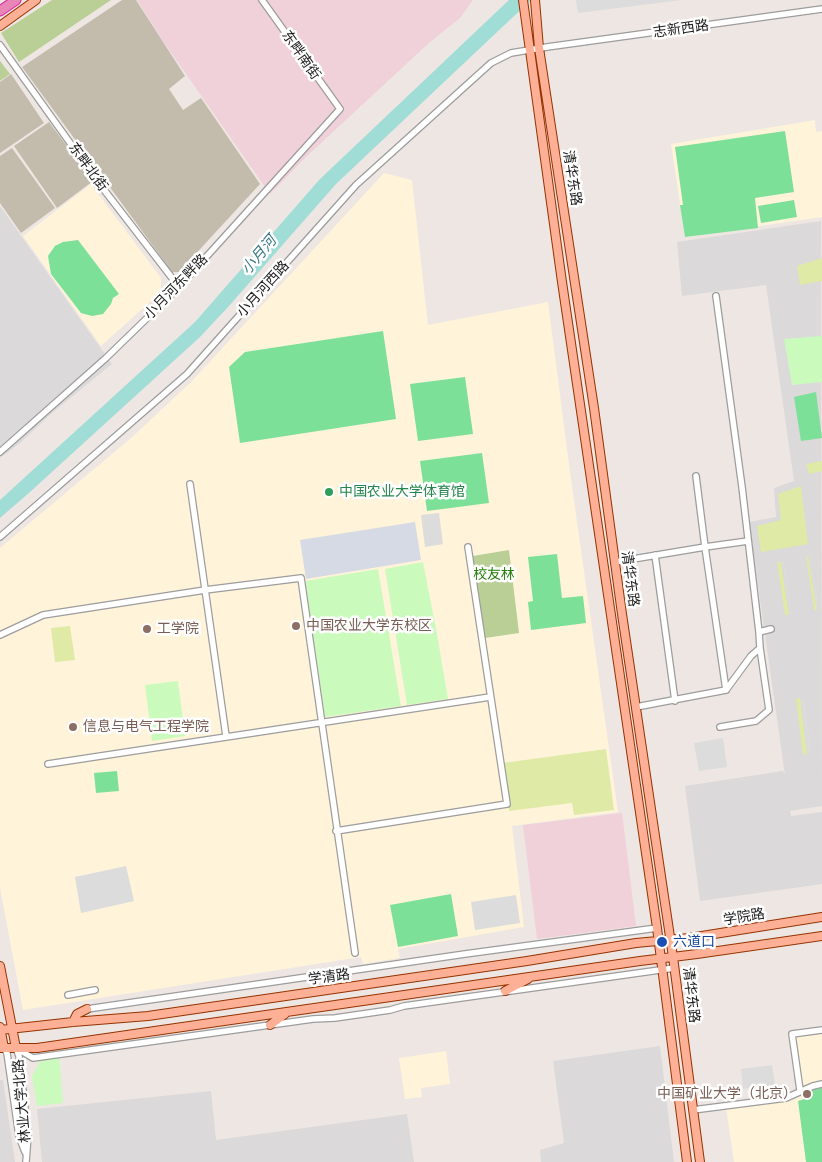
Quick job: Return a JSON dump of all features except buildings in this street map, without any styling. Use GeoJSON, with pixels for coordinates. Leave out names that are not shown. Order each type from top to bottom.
{"type":"FeatureCollection","features":[{"type":"Feature","properties":{"kind":"highway"},"geometry":{"type":"LineString","coordinates":[[0,11],[16,0]]}},
{"type":"Feature","properties":{"kind":"main road"},"geometry":{"type":"LineString","coordinates":[[0,26],[36,0]]}},
{"type":"Feature","properties":{"kind":"main road","name":"清华东路"},"geometry":{"type":"LineString","coordinates":[[523,0],[562,282],[663,969],[687,1162]]}},
{"type":"Feature","properties":{"kind":"main road","name":"清华东路"},"geometry":{"type":"LineString","coordinates":[[535,1],[539,48],[575,280],[673,957],[700,1162]]}},
{"type":"Feature","properties":{"kind":"main road"},"geometry":{"type":"LineString","coordinates":[[562,282],[575,280]]}},
{"type":"Feature","properties":{"kind":"main road","name":"学院路"},"geometry":{"type":"LineString","coordinates":[[659,941],[753,929],[822,917]]}},
{"type":"Feature","properties":{"kind":"main road"},"geometry":{"type":"LineString","coordinates":[[0,1029],[2,1048],[37,1048],[822,936]]}},
{"type":"Feature","properties":{"kind":"main road","name":"学清路"},"geometry":{"type":"LineString","coordinates":[[0,1029],[12,1030],[73,1022],[148,1016],[659,941]]}},
{"type":"Feature","properties":{"kind":"main road"},"geometry":{"type":"LineString","coordinates":[[0,966],[16,1048]]}},
{"type":"Feature","properties":{"kind":"main road"},"geometry":{"type":"LineString","coordinates":[[505,991],[518,986],[532,977]]}},
{"type":"Feature","properties":{"kind":"main road"},"geometry":{"type":"LineString","coordinates":[[73,1022],[77,1014],[87,1009]]}},
{"type":"Feature","properties":{"kind":"main road"},"geometry":{"type":"LineString","coordinates":[[270,1025],[286,1013]]}},
{"type":"Feature","properties":{"kind":"street","name":"东畔南街"},"geometry":{"type":"LineString","coordinates":[[262,0],[340,109]]}},
{"type":"Feature","properties":{"kind":"street","name":"志新西路"},"geometry":{"type":"LineString","coordinates":[[529,50],[822,9]]}},
{"type":"Feature","properties":{"kind":"street","name":"东畔北街"},"geometry":{"type":"LineString","coordinates":[[0,45],[98,182],[178,287]]}},
{"type":"Feature","properties":{"kind":"street","name":"小月河西路"},"geometry":{"type":"LineString","coordinates":[[0,537],[187,374],[356,184],[491,63],[511,53],[529,50]]}},
{"type":"Feature","properties":{"kind":"street","name":"小月河东畔路"},"geometry":{"type":"LineString","coordinates":[[0,452],[106,358],[178,287],[340,109]]}},
{"type":"Feature","properties":{"kind":"street"},"geometry":{"type":"LineString","coordinates":[[716,296],[769,710],[756,721],[720,727]]}},
{"type":"Feature","properties":{"kind":"street"},"geometry":{"type":"LineString","coordinates":[[696,476],[726,690]]}},
{"type":"Feature","properties":{"kind":"street"},"geometry":{"type":"LineString","coordinates":[[190,484],[226,736]]}},
{"type":"Feature","properties":{"kind":"street"},"geometry":{"type":"LineString","coordinates":[[615,562],[748,541]]}},
{"type":"Feature","properties":{"kind":"street"},"geometry":{"type":"LineString","coordinates":[[336,831],[507,804],[468,547]]}},
{"type":"Feature","properties":{"kind":"street"},"geometry":{"type":"LineString","coordinates":[[654,556],[675,701]]}},
{"type":"Feature","properties":{"kind":"street"},"geometry":{"type":"LineString","coordinates":[[0,635],[43,615],[206,590],[301,578],[355,953]]}},
{"type":"Feature","properties":{"kind":"street"},"geometry":{"type":"LineString","coordinates":[[759,632],[772,629]]}},
{"type":"Feature","properties":{"kind":"street"},"geometry":{"type":"LineString","coordinates":[[636,707],[726,690],[745,663],[760,648]]}},
{"type":"Feature","properties":{"kind":"street"},"geometry":{"type":"LineString","coordinates":[[48,764],[490,697]]}},
{"type":"Feature","properties":{"kind":"street","name":"学清路"},"geometry":{"type":"LineString","coordinates":[[87,1009],[657,928]]}},
{"type":"Feature","properties":{"kind":"street"},"geometry":{"type":"LineString","coordinates":[[16,1048],[33,1058],[313,1019],[335,1018],[505,991],[674,968]]}},
{"type":"Feature","properties":{"kind":"street"},"geometry":{"type":"LineString","coordinates":[[68,994],[95,990]]}},
{"type":"Feature","properties":{"kind":"street"},"geometry":{"type":"LineString","coordinates":[[800,1090],[792,1034],[822,1030]]}},
{"type":"Feature","properties":{"kind":"street","name":"林业大学北路"},"geometry":{"type":"LineString","coordinates":[[2,1048],[7,1053],[19,1136],[26,1154]]}},
{"type":"Feature","properties":{"kind":"street","name":"林业大学北路"},"geometry":{"type":"LineString","coordinates":[[16,1048],[19,1056],[28,1135],[26,1162]]}},
{"type":"Feature","properties":{"kind":"street"},"geometry":{"type":"LineString","coordinates":[[693,1110],[786,1098],[800,1090],[822,1084]]}},
{"type":"Feature","properties":{"kind":"shaded area"},"geometry":{"type":"Polygon","coordinates":[[[122,0],[136,0],[185,76],[169,89],[183,110],[201,98],[260,184],[179,272],[172,272],[22,67],[122,0]]]}},
{"type":"Feature","properties":{"kind":"shaded area"},"geometry":{"type":"Polygon","coordinates":[[[137,0],[473,0],[460,18],[430,42],[307,156],[270,194],[163,41],[137,0]]]}},
{"type":"Feature","properties":{"kind":"shaded area"},"geometry":{"type":"Polygon","coordinates":[[[576,0],[682,0],[578,13],[576,0]]]}},
{"type":"Feature","properties":{"kind":"shaded area"},"geometry":{"type":"Polygon","coordinates":[[[11,74],[44,123],[0,153],[0,82],[11,74]]]}},
{"type":"Feature","properties":{"kind":"shaded area"},"geometry":{"type":"Polygon","coordinates":[[[815,120],[816,132],[822,131],[822,217],[685,237],[671,144],[815,120]]]}},
{"type":"Feature","properties":{"kind":"shaded area"},"geometry":{"type":"Polygon","coordinates":[[[49,122],[93,181],[57,208],[14,146],[49,122]]]}},
{"type":"Feature","properties":{"kind":"shaded area"},"geometry":{"type":"Polygon","coordinates":[[[12,148],[55,208],[21,233],[0,203],[0,156],[12,148]]]}},
{"type":"Feature","properties":{"kind":"shaded area","name":"中国农业大学东校区"},"geometry":{"type":"Polygon","coordinates":[[[384,173],[412,180],[428,325],[548,302],[618,812],[512,826],[524,927],[398,949],[400,958],[363,964],[361,957],[23,1010],[0,888],[0,548],[131,438],[191,382],[384,173]]]}},
{"type":"Feature","properties":{"kind":"shaded area"},"geometry":{"type":"Polygon","coordinates":[[[91,184],[161,278],[161,292],[101,346],[23,236],[91,184]]]}},
{"type":"Feature","properties":{"kind":"shaded area"},"geometry":{"type":"Polygon","coordinates":[[[0,206],[112,364],[0,458],[0,206]]]}},
{"type":"Feature","properties":{"kind":"shaded area"},"geometry":{"type":"Polygon","coordinates":[[[821,221],[822,806],[790,811],[791,816],[822,812],[822,884],[700,901],[685,786],[783,771],[785,775],[749,522],[776,517],[774,488],[794,481],[766,285],[682,296],[677,242],[821,221]]]}},
{"type":"Feature","properties":{"kind":"shaded area"},"geometry":{"type":"Polygon","coordinates":[[[439,513],[443,544],[425,547],[421,515],[439,513]]]}},
{"type":"Feature","properties":{"kind":"shaded area"},"geometry":{"type":"Polygon","coordinates":[[[415,522],[421,560],[306,579],[300,540],[415,522]]]}},
{"type":"Feature","properties":{"kind":"shaded area"},"geometry":{"type":"Polygon","coordinates":[[[809,555],[811,555],[819,609],[817,610],[809,555]]]}},
{"type":"Feature","properties":{"kind":"shaded area"},"geometry":{"type":"Polygon","coordinates":[[[782,561],[785,563],[792,614],[790,614],[782,561]]]}},
{"type":"Feature","properties":{"kind":"shaded area"},"geometry":{"type":"Polygon","coordinates":[[[804,698],[812,754],[808,754],[801,699],[804,698]]]}},
{"type":"Feature","properties":{"kind":"shaded area"},"geometry":{"type":"Polygon","coordinates":[[[723,738],[727,767],[699,771],[694,743],[723,738]]]}},
{"type":"Feature","properties":{"kind":"shaded area"},"geometry":{"type":"Polygon","coordinates":[[[622,813],[636,926],[537,939],[523,825],[622,813]]]}},
{"type":"Feature","properties":{"kind":"shaded area"},"geometry":{"type":"Polygon","coordinates":[[[126,866],[134,901],[81,913],[75,877],[126,866]]]}},
{"type":"Feature","properties":{"kind":"shaded area"},"geometry":{"type":"Polygon","coordinates":[[[516,895],[520,923],[475,930],[471,902],[516,895]]]}},
{"type":"Feature","properties":{"kind":"shaded area","name":"中国矿业大学（北京）"},"geometry":{"type":"Polygon","coordinates":[[[822,1030],[822,1162],[734,1162],[726,1108],[786,1098],[800,1090],[792,1034],[822,1030]]]}},
{"type":"Feature","properties":{"kind":"shaded area"},"geometry":{"type":"Polygon","coordinates":[[[660,1046],[674,1162],[541,1162],[540,1150],[564,1143],[553,1061],[660,1046]]]}},
{"type":"Feature","properties":{"kind":"shaded area"},"geometry":{"type":"Polygon","coordinates":[[[446,1051],[450,1084],[421,1088],[422,1097],[405,1099],[399,1058],[446,1051]]]}},
{"type":"Feature","properties":{"kind":"shaded area"},"geometry":{"type":"Polygon","coordinates":[[[772,1065],[775,1085],[743,1089],[741,1069],[772,1065]]]}},
{"type":"Feature","properties":{"kind":"shaded area"},"geometry":{"type":"Polygon","coordinates":[[[0,1080],[3,1080],[15,1162],[0,1162],[0,1080]]]}},
{"type":"Feature","properties":{"kind":"shaded area"},"geometry":{"type":"Polygon","coordinates":[[[211,1091],[216,1140],[407,1114],[414,1162],[42,1162],[37,1109],[211,1091]]]}},
{"type":"Feature","properties":{"kind":"green space"},"geometry":{"type":"Polygon","coordinates":[[[52,0],[111,0],[19,62],[1,33],[52,0]]]}},
{"type":"Feature","properties":{"kind":"green space"},"geometry":{"type":"Polygon","coordinates":[[[0,61],[10,74],[0,81],[0,61]]]}},
{"type":"Feature","properties":{"kind":"green space"},"geometry":{"type":"Polygon","coordinates":[[[785,131],[794,192],[755,198],[758,228],[685,237],[680,205],[683,205],[675,147],[785,131]]]}},
{"type":"Feature","properties":{"kind":"green space"},"geometry":{"type":"Polygon","coordinates":[[[794,200],[797,217],[761,223],[758,206],[794,200]]]}},
{"type":"Feature","properties":{"kind":"green space"},"geometry":{"type":"Polygon","coordinates":[[[78,240],[119,294],[113,298],[103,314],[92,316],[81,313],[51,274],[48,256],[55,246],[63,242],[78,240]]]}},
{"type":"Feature","properties":{"kind":"green space"},"geometry":{"type":"Polygon","coordinates":[[[822,258],[822,281],[800,285],[797,266],[822,258]]]}},
{"type":"Feature","properties":{"kind":"green space"},"geometry":{"type":"Polygon","coordinates":[[[383,331],[396,419],[240,443],[229,367],[245,352],[383,331]]]}},
{"type":"Feature","properties":{"kind":"green space"},"geometry":{"type":"Polygon","coordinates":[[[822,336],[822,382],[792,385],[784,339],[822,336]]]}},
{"type":"Feature","properties":{"kind":"green space"},"geometry":{"type":"Polygon","coordinates":[[[465,377],[473,434],[418,441],[410,384],[465,377]]]}},
{"type":"Feature","properties":{"kind":"green space"},"geometry":{"type":"Polygon","coordinates":[[[816,392],[822,438],[801,441],[794,397],[816,392]]]}},
{"type":"Feature","properties":{"kind":"green space"},"geometry":{"type":"Polygon","coordinates":[[[482,453],[489,503],[427,511],[420,461],[482,453]]]}},
{"type":"Feature","properties":{"kind":"green space"},"geometry":{"type":"Polygon","coordinates":[[[822,461],[822,471],[809,474],[806,464],[822,461]]]}},
{"type":"Feature","properties":{"kind":"green space"},"geometry":{"type":"Polygon","coordinates":[[[801,486],[808,544],[761,552],[757,526],[781,520],[778,494],[801,486]]]}},
{"type":"Feature","properties":{"kind":"green space","name":"校友林"},"geometry":{"type":"Polygon","coordinates":[[[509,550],[519,633],[485,638],[473,556],[509,550]]]}},
{"type":"Feature","properties":{"kind":"green space"},"geometry":{"type":"Polygon","coordinates":[[[557,554],[562,598],[583,596],[586,623],[531,630],[528,602],[533,601],[528,557],[557,554]]]}},
{"type":"Feature","properties":{"kind":"green space"},"geometry":{"type":"Polygon","coordinates":[[[806,556],[808,556],[817,610],[814,610],[806,556]]]}},
{"type":"Feature","properties":{"kind":"green space"},"geometry":{"type":"Polygon","coordinates":[[[423,562],[448,699],[407,705],[385,569],[423,562]]]}},
{"type":"Feature","properties":{"kind":"green space"},"geometry":{"type":"Polygon","coordinates":[[[777,562],[781,562],[789,615],[785,615],[777,562]]]}},
{"type":"Feature","properties":{"kind":"green space"},"geometry":{"type":"Polygon","coordinates":[[[378,569],[401,706],[325,717],[305,581],[378,569]]]}},
{"type":"Feature","properties":{"kind":"green space"},"geometry":{"type":"Polygon","coordinates":[[[70,626],[75,660],[55,662],[51,628],[70,626]]]}},
{"type":"Feature","properties":{"kind":"green space"},"geometry":{"type":"Polygon","coordinates":[[[178,681],[185,736],[152,741],[145,685],[178,681]]]}},
{"type":"Feature","properties":{"kind":"green space"},"geometry":{"type":"Polygon","coordinates":[[[800,698],[807,754],[803,755],[796,699],[800,698]]]}},
{"type":"Feature","properties":{"kind":"green space"},"geometry":{"type":"Polygon","coordinates":[[[606,749],[614,810],[574,815],[572,803],[509,811],[503,763],[606,749]]]}},
{"type":"Feature","properties":{"kind":"green space"},"geometry":{"type":"Polygon","coordinates":[[[117,771],[119,791],[96,793],[94,773],[117,771]]]}},
{"type":"Feature","properties":{"kind":"green space"},"geometry":{"type":"Polygon","coordinates":[[[451,894],[458,936],[398,947],[390,905],[451,894]]]}},
{"type":"Feature","properties":{"kind":"green space"},"geometry":{"type":"Polygon","coordinates":[[[59,1057],[63,1103],[37,1106],[32,1076],[41,1060],[59,1057]]]}},
{"type":"Feature","properties":{"kind":"green space"},"geometry":{"type":"Polygon","coordinates":[[[822,1087],[822,1162],[806,1162],[798,1101],[804,1099],[810,1089],[822,1087]]]}},
{"type":"Feature","properties":{"kind":"water","name":"小月河"},"geometry":{"type":"Polygon","coordinates":[[[509,0],[531,0],[336,184],[200,337],[0,518],[0,500],[195,322],[320,179],[509,0]]]}},
{"type":"Feature","properties":{"kind":"place","name":"中国农业大学体育馆"},"geometry":{"type":"Point","coordinates":[329,492]}},
{"type":"Feature","properties":{"kind":"place","name":"中国农业大学东校区"},"geometry":{"type":"Point","coordinates":[296,626]}},
{"type":"Feature","properties":{"kind":"place","name":"工学院"},"geometry":{"type":"Point","coordinates":[147,629]}},
{"type":"Feature","properties":{"kind":"place","name":"信息与电气工程学院"},"geometry":{"type":"Point","coordinates":[73,727]}},
{"type":"Feature","properties":{"kind":"place","name":"六道口"},"geometry":{"type":"Point","coordinates":[662,942]}},
{"type":"Feature","properties":{"kind":"place","name":"中国矿业大学（北京）"},"geometry":{"type":"Point","coordinates":[807,1094]}}]}
